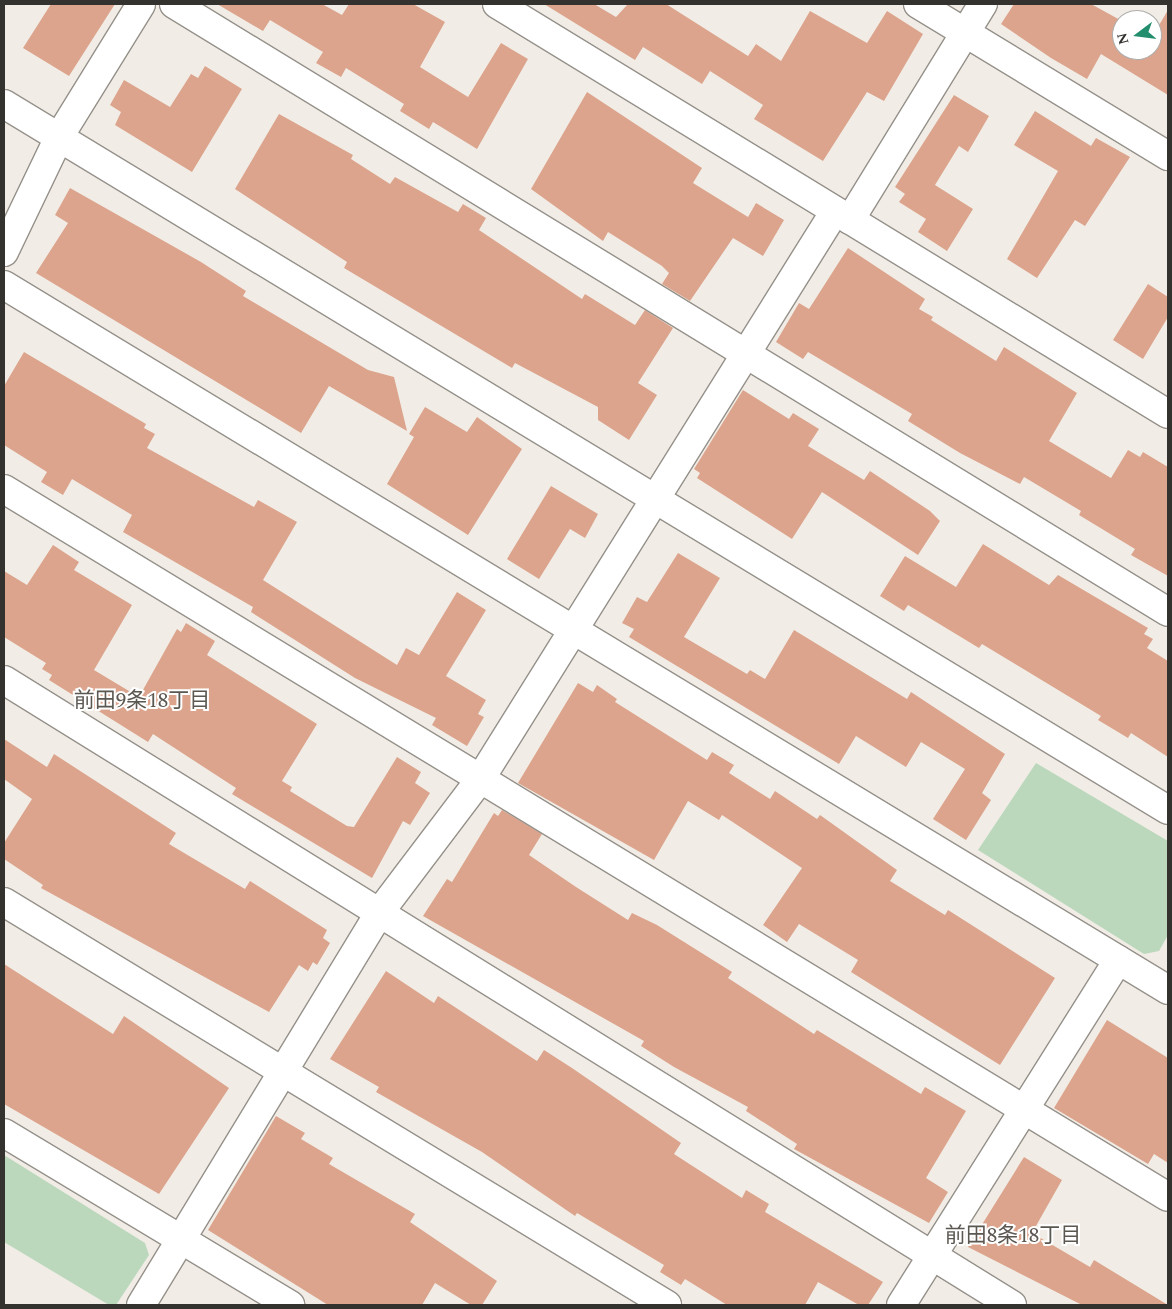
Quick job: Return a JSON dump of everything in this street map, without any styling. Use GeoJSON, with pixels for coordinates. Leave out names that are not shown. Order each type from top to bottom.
{"type":"FeatureCollection","features":[{"type":"Feature","properties":{"kind":"street"},"geometry":{"type":"LineString","coordinates":[[4,252],[58,137],[141,4]]}},
{"type":"Feature","properties":{"kind":"street"},"geometry":{"type":"LineString","coordinates":[[174,4],[1168,612]]}},
{"type":"Feature","properties":{"kind":"street"},"geometry":{"type":"LineString","coordinates":[[497,4],[1168,414]]}},
{"type":"Feature","properties":{"kind":"street"},"geometry":{"type":"LineString","coordinates":[[918,4],[1168,156]]}},
{"type":"Feature","properties":{"kind":"street"},"geometry":{"type":"LineString","coordinates":[[141,1305],[379,913],[478,781],[571,629],[745,353],[843,215],[966,33],[983,4]]}},
{"type":"Feature","properties":{"kind":"street"},"geometry":{"type":"LineString","coordinates":[[4,104],[654,496],[1168,810]]}},
{"type":"Feature","properties":{"kind":"street"},"geometry":{"type":"LineString","coordinates":[[4,286],[1118,960],[1164,978]]}},
{"type":"Feature","properties":{"kind":"street"},"geometry":{"type":"LineString","coordinates":[[4,489],[478,781],[1168,1197]]}},
{"type":"Feature","properties":{"kind":"street"},"geometry":{"type":"LineString","coordinates":[[4,680],[1012,1305]]}},
{"type":"Feature","properties":{"kind":"street"},"geometry":{"type":"LineString","coordinates":[[4,902],[667,1305]]}},
{"type":"Feature","properties":{"kind":"street"},"geometry":{"type":"LineString","coordinates":[[901,1305],[1118,960]]}},
{"type":"Feature","properties":{"kind":"street"},"geometry":{"type":"LineString","coordinates":[[4,1133],[290,1305]]}},
{"type":"Feature","properties":{"kind":"green space"},"geometry":{"type":"Polygon","coordinates":[[[1036,763],[1168,841],[1168,935],[1159,951],[1144,954],[978,850],[1036,763]]]}},
{"type":"Feature","properties":{"kind":"green space"},"geometry":{"type":"Polygon","coordinates":[[[4,1155],[145,1243],[149,1255],[116,1305],[109,1305],[4,1242],[4,1155]]]}},
{"type":"Feature","properties":{"kind":"building"},"geometry":{"type":"Polygon","coordinates":[[[51,4],[115,4],[69,76],[23,48],[51,4]]]}},
{"type":"Feature","properties":{"kind":"building"},"geometry":{"type":"Polygon","coordinates":[[[217,4],[322,4],[342,15],[349,4],[413,4],[445,22],[420,67],[468,97],[501,43],[528,59],[477,149],[433,122],[429,129],[400,111],[404,104],[346,68],[341,77],[316,63],[323,52],[270,20],[263,31],[217,4]]]}},
{"type":"Feature","properties":{"kind":"building"},"geometry":{"type":"Polygon","coordinates":[[[544,4],[594,4],[616,17],[628,4],[666,4],[748,56],[756,44],[781,61],[810,11],[867,43],[887,11],[923,34],[884,101],[867,92],[823,161],[754,119],[763,105],[710,71],[702,84],[643,47],[635,60],[544,4]]]}},
{"type":"Feature","properties":{"kind":"building"},"geometry":{"type":"Polygon","coordinates":[[[1014,4],[1091,4],[1112,16],[1112,60],[1162,60],[1162,20],[1168,10],[1168,95],[1101,54],[1087,79],[1051,58],[1001,24],[1014,4]]]}},
{"type":"Feature","properties":{"kind":"building"},"geometry":{"type":"Polygon","coordinates":[[[205,66],[242,89],[192,172],[115,125],[121,112],[110,105],[124,80],[170,107],[191,74],[198,78],[205,66]]]}},
{"type":"Feature","properties":{"kind":"building"},"geometry":{"type":"Polygon","coordinates":[[[587,92],[702,168],[693,183],[748,217],[756,203],[784,220],[763,256],[733,238],[690,301],[662,284],[669,273],[662,266],[608,232],[603,241],[531,189],[587,92]]]}},
{"type":"Feature","properties":{"kind":"building"},"geometry":{"type":"Polygon","coordinates":[[[954,95],[989,116],[968,152],[959,146],[935,185],[973,209],[947,251],[918,232],[926,219],[899,202],[905,194],[895,187],[954,95]]]}},
{"type":"Feature","properties":{"kind":"building"},"geometry":{"type":"Polygon","coordinates":[[[1035,111],[1091,146],[1096,138],[1130,157],[1085,226],[1075,220],[1037,278],[1007,259],[1058,171],[1014,145],[1035,111]]]}},
{"type":"Feature","properties":{"kind":"building"},"geometry":{"type":"Polygon","coordinates":[[[279,114],[353,155],[351,159],[390,184],[395,177],[458,212],[463,204],[486,218],[479,230],[582,299],[585,294],[635,325],[645,310],[673,328],[638,383],[657,395],[629,440],[598,420],[598,407],[515,363],[512,368],[344,268],[347,262],[235,189],[279,114]]]}},
{"type":"Feature","properties":{"kind":"building"},"geometry":{"type":"Polygon","coordinates":[[[70,188],[201,262],[246,291],[243,296],[368,370],[394,377],[407,431],[329,386],[301,433],[36,273],[68,223],[55,215],[70,188]]]}},
{"type":"Feature","properties":{"kind":"building"},"geometry":{"type":"Polygon","coordinates":[[[848,248],[925,299],[919,309],[933,317],[931,320],[996,361],[1004,347],[1077,393],[1049,441],[1111,478],[1128,450],[1140,457],[1143,452],[1168,467],[1168,576],[1131,555],[1135,549],[1079,515],[1081,511],[1024,477],[1020,484],[960,453],[908,421],[912,414],[808,352],[803,359],[776,342],[799,303],[809,309],[848,248]]]}},
{"type":"Feature","properties":{"kind":"building"},"geometry":{"type":"Polygon","coordinates":[[[1148,284],[1168,297],[1168,317],[1143,359],[1113,340],[1148,284]]]}},
{"type":"Feature","properties":{"kind":"building"},"geometry":{"type":"Polygon","coordinates":[[[24,352],[146,424],[144,428],[155,434],[147,448],[254,507],[258,500],[297,522],[263,580],[397,665],[406,648],[419,655],[457,592],[486,610],[446,676],[486,700],[478,714],[484,717],[467,746],[432,725],[436,718],[355,678],[251,612],[253,607],[123,532],[132,515],[72,479],[63,495],[41,482],[47,472],[4,445],[4,386],[24,352]]]}},
{"type":"Feature","properties":{"kind":"building"},"geometry":{"type":"Polygon","coordinates":[[[743,390],[789,419],[793,413],[819,429],[808,446],[864,480],[870,471],[930,511],[940,521],[918,555],[822,492],[792,539],[697,478],[700,473],[694,469],[743,390]]]}},
{"type":"Feature","properties":{"kind":"building"},"geometry":{"type":"Polygon","coordinates":[[[425,407],[467,432],[477,417],[522,449],[468,535],[387,484],[414,437],[409,434],[425,407]]]}},
{"type":"Feature","properties":{"kind":"building"},"geometry":{"type":"Polygon","coordinates":[[[551,486],[598,514],[585,538],[570,529],[539,579],[507,559],[551,486]]]}},
{"type":"Feature","properties":{"kind":"building"},"geometry":{"type":"Polygon","coordinates":[[[983,544],[1049,585],[1058,575],[1148,628],[1144,634],[1153,639],[1147,648],[1168,661],[1168,757],[1131,733],[1128,738],[1098,720],[1101,716],[982,644],[979,648],[908,605],[904,611],[880,596],[905,556],[956,587],[983,544]]]}},
{"type":"Feature","properties":{"kind":"building"},"geometry":{"type":"Polygon","coordinates":[[[53,545],[79,562],[74,570],[132,605],[94,670],[139,697],[177,629],[181,632],[186,623],[215,641],[207,655],[317,724],[282,781],[292,787],[290,791],[347,826],[354,827],[397,757],[421,772],[415,783],[430,793],[410,825],[403,821],[372,878],[232,794],[236,788],[153,734],[148,742],[49,680],[52,675],[42,669],[46,663],[4,637],[4,571],[27,585],[53,545]]]}},
{"type":"Feature","properties":{"kind":"building"},"geometry":{"type":"Polygon","coordinates":[[[678,553],[720,578],[684,637],[747,674],[750,670],[765,679],[794,630],[907,699],[911,692],[1005,754],[982,793],[991,800],[966,840],[933,819],[965,769],[921,742],[906,767],[856,736],[839,764],[629,637],[634,629],[622,623],[637,597],[647,602],[678,553]]]}},
{"type":"Feature","properties":{"kind":"building"},"geometry":{"type":"Polygon","coordinates":[[[578,683],[593,692],[597,685],[617,699],[615,702],[707,760],[712,752],[734,765],[729,773],[770,799],[775,791],[817,819],[820,815],[897,870],[890,881],[945,915],[948,910],[1055,978],[1000,1065],[851,972],[858,960],[799,924],[787,942],[763,925],[802,868],[722,815],[719,820],[688,801],[654,860],[518,783],[578,683]]]}},
{"type":"Feature","properties":{"kind":"building"},"geometry":{"type":"Polygon","coordinates":[[[4,739],[47,767],[54,754],[176,833],[169,844],[245,889],[250,881],[327,930],[323,938],[330,943],[317,965],[313,962],[308,971],[299,965],[269,1012],[41,888],[43,885],[4,859],[4,843],[32,799],[4,779],[4,739]]]}},
{"type":"Feature","properties":{"kind":"building"},"geometry":{"type":"Polygon","coordinates":[[[502,810],[542,834],[529,855],[576,887],[628,920],[632,913],[657,925],[732,972],[728,978],[814,1034],[817,1030],[921,1094],[925,1087],[966,1111],[926,1178],[948,1192],[929,1223],[794,1149],[797,1144],[746,1111],[748,1107],[674,1067],[641,1046],[644,1041],[423,916],[447,879],[452,882],[494,813],[498,816],[502,810]]]}},
{"type":"Feature","properties":{"kind":"building"},"geometry":{"type":"Polygon","coordinates":[[[4,964],[113,1034],[124,1016],[229,1088],[159,1194],[4,1104],[4,964]]]}},
{"type":"Feature","properties":{"kind":"building"},"geometry":{"type":"Polygon","coordinates":[[[386,971],[434,1003],[438,996],[537,1061],[544,1050],[681,1143],[674,1154],[742,1198],[746,1190],[769,1204],[765,1212],[883,1282],[868,1305],[859,1305],[818,1282],[805,1305],[727,1305],[685,1279],[681,1285],[660,1272],[664,1265],[577,1213],[575,1216],[482,1152],[376,1092],[379,1087],[330,1059],[386,971]]]}},
{"type":"Feature","properties":{"kind":"building"},"geometry":{"type":"Polygon","coordinates":[[[1107,1020],[1168,1058],[1168,1163],[1154,1154],[1148,1164],[1054,1108],[1107,1020]]]}},
{"type":"Feature","properties":{"kind":"building"},"geometry":{"type":"Polygon","coordinates":[[[276,1116],[305,1133],[301,1139],[333,1158],[329,1164],[415,1214],[410,1222],[497,1281],[482,1305],[471,1305],[435,1283],[422,1305],[328,1305],[208,1230],[276,1116]]]}},
{"type":"Feature","properties":{"kind":"building"},"geometry":{"type":"Polygon","coordinates":[[[1024,1157],[1062,1180],[1032,1233],[1090,1267],[1094,1260],[1168,1305],[1082,1305],[968,1247],[1024,1157]]]}},
{"type":"Feature","properties":{"kind":"district","name":"前田9条18丁目"},"geometry":{"type":"Point","coordinates":[142,701]}},
{"type":"Feature","properties":{"kind":"district","name":"前田8条18丁目"},"geometry":{"type":"Point","coordinates":[1013,1236]}}]}
